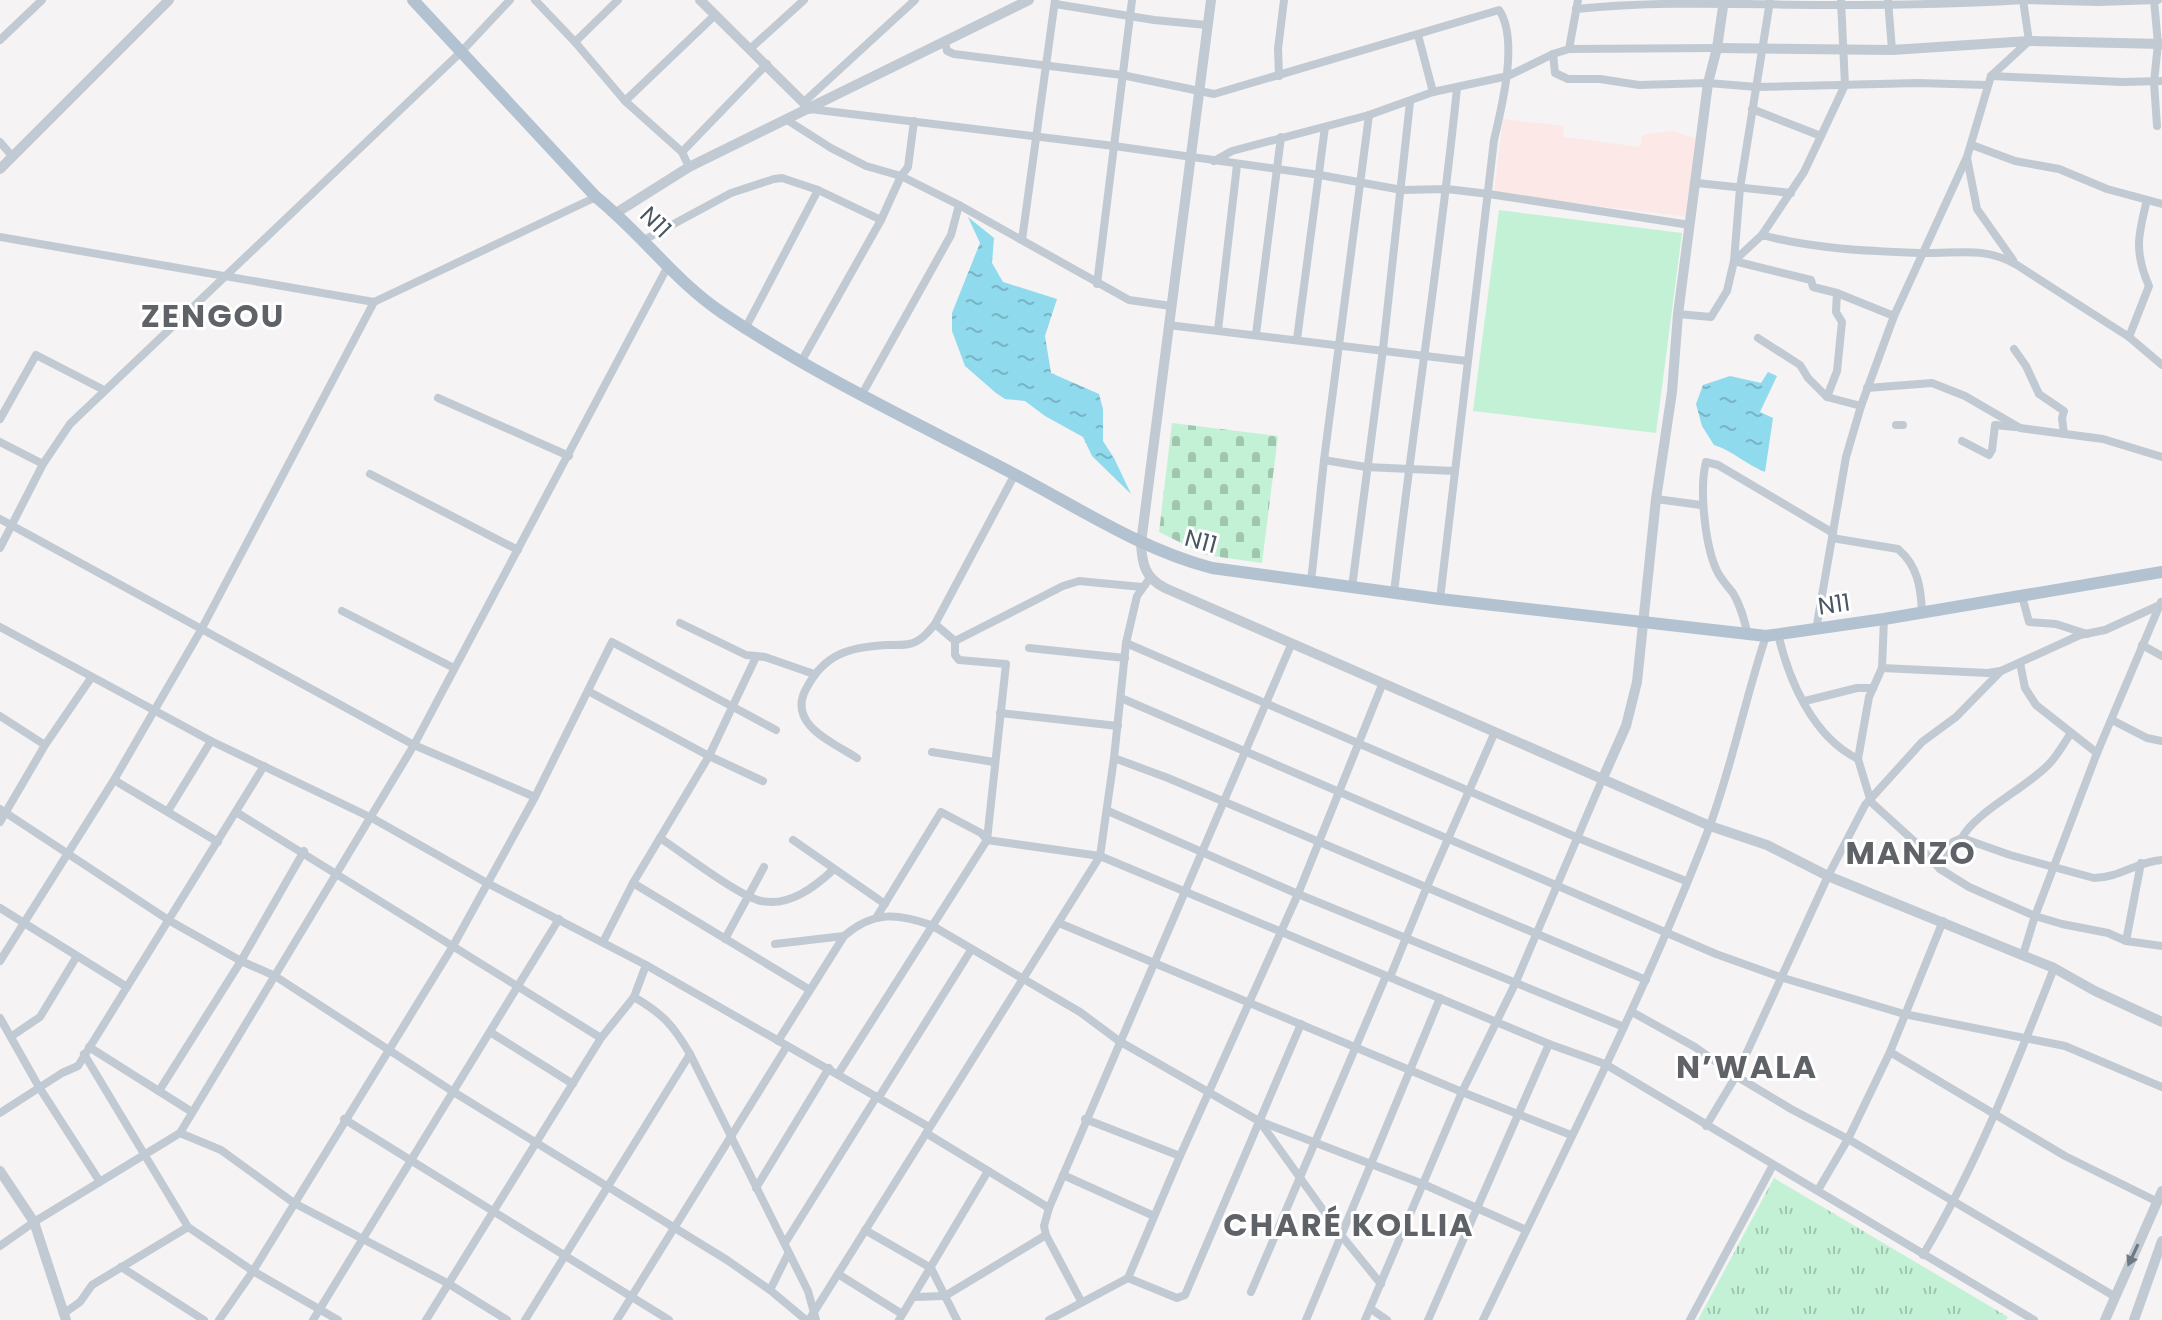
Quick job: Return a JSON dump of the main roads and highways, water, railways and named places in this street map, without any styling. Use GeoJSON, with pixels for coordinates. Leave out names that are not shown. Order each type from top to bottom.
{"type":"FeatureCollection","features":[{"type":"Feature","properties":{"kind":"main road","name":"N11"},"geometry":{"type":"LineString","coordinates":[[413,0],[596,197],[695,292],[801,362],[861,396],[1015,474],[1141,543],[1212,568],[1440,599],[1748,635],[1816,630],[2162,572]]}},
{"type":"Feature","properties":{"kind":"water"},"geometry":{"type":"Polygon","coordinates":[[[968,217],[994,238],[992,263],[1003,282],[1057,299],[1045,336],[1051,373],[1099,394],[1103,409],[1103,441],[1131,494],[1092,456],[1083,437],[1025,401],[1005,399],[965,366],[952,331],[952,313],[980,243],[968,217]]]}},
{"type":"Feature","properties":{"kind":"water"},"geometry":{"type":"Polygon","coordinates":[[[1768,372],[1777,376],[1760,412],[1773,418],[1765,472],[1714,445],[1702,426],[1696,404],[1703,385],[1730,376],[1761,383],[1768,372]]]}},
{"type":"Feature","properties":{"kind":"district","name":"ZENGOU"},"geometry":{"type":"Point","coordinates":[213,315]}},
{"type":"Feature","properties":{"kind":"district","name":"MANZO"},"geometry":{"type":"Point","coordinates":[1911,852]}},
{"type":"Feature","properties":{"kind":"district","name":"N’WALA"},"geometry":{"type":"Point","coordinates":[1747,1066]}},
{"type":"Feature","properties":{"kind":"district","name":"CHARÉ KOLLIA"},"geometry":{"type":"Point","coordinates":[1349,1224]}}]}
